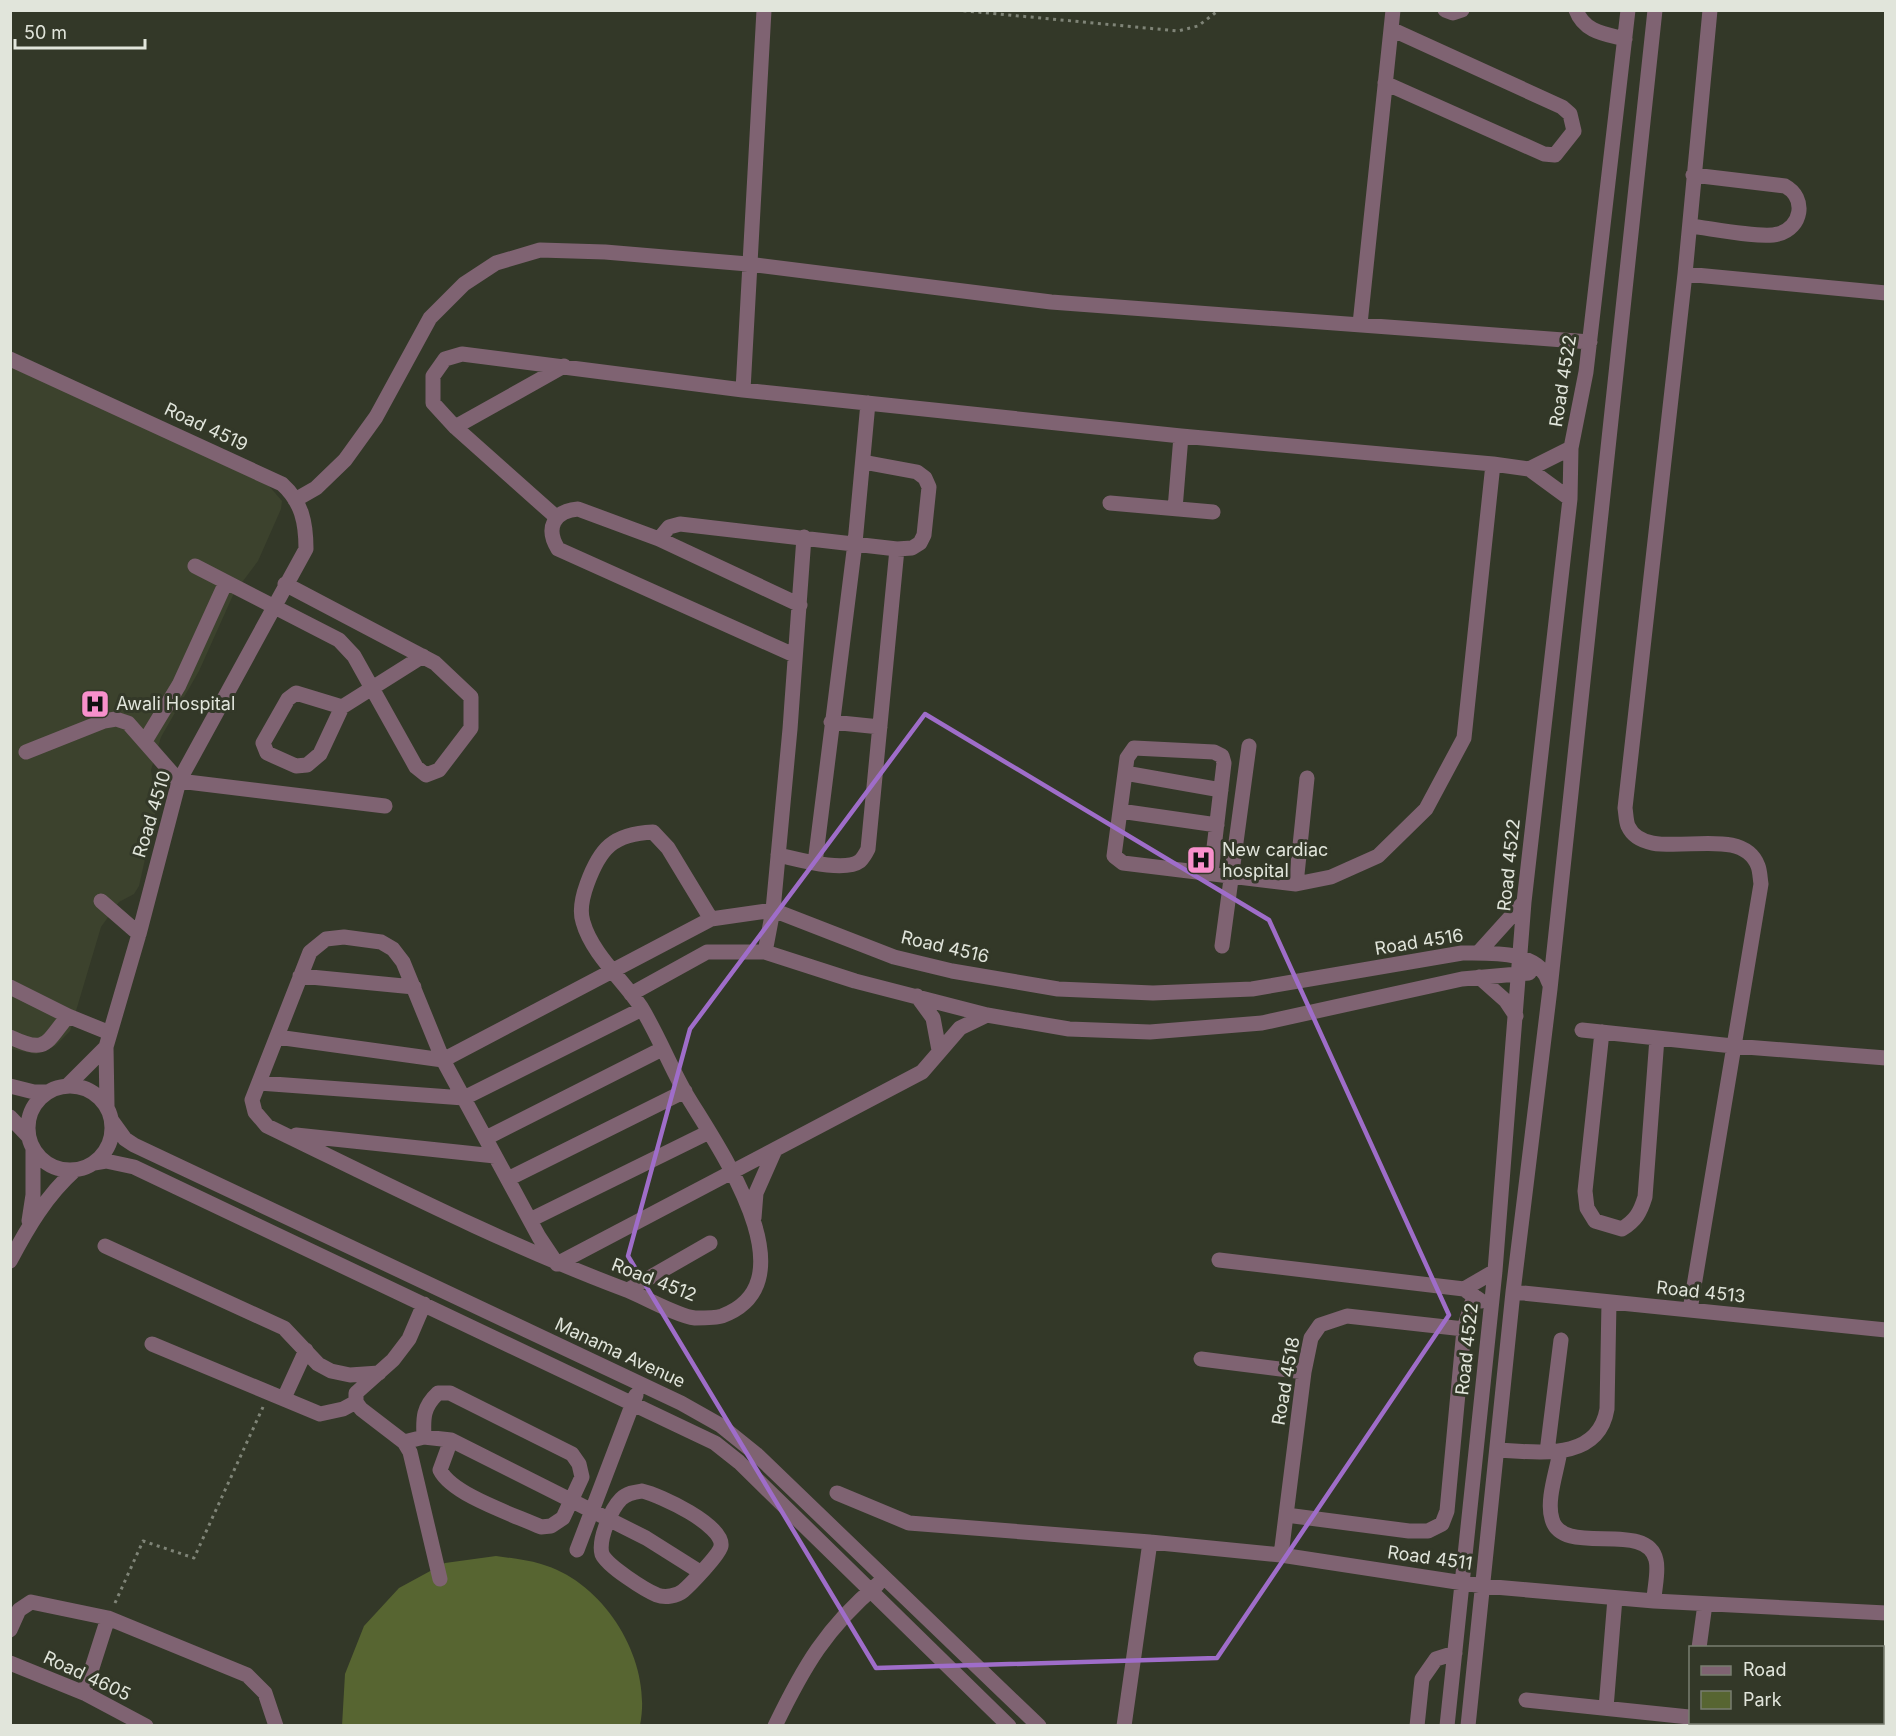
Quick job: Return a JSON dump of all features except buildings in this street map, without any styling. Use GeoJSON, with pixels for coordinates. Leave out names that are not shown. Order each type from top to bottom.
{"type":"FeatureCollection","features":[{"type":"Feature","properties":{"kind":"street"},"geometry":{"type":"LineString","coordinates":[[743,390],[748,264],[764,10]]}},
{"type":"Feature","properties":{"kind":"street"},"geometry":{"type":"LineString","coordinates":[[1360,324],[1393,10]]}},
{"type":"Feature","properties":{"kind":"street"},"geometry":{"type":"LineString","coordinates":[[1445,10],[1453,13],[1462,10]]}},
{"type":"Feature","properties":{"kind":"street"},"geometry":{"type":"LineString","coordinates":[[1576,10],[1581,21],[1594,32],[1625,39]]}},
{"type":"Feature","properties":{"kind":"street","name":"Road 4522"},"geometry":{"type":"LineString","coordinates":[[1447,1725],[1460,1583],[1496,1271],[1524,902],[1570,499],[1571,448],[1590,342],[1628,10]]}},
{"type":"Feature","properties":{"kind":"street"},"geometry":{"type":"LineString","coordinates":[[1468,1725],[1513,1292],[1550,988],[1654,10]]}},
{"type":"Feature","properties":{"kind":"street"},"geometry":{"type":"LineString","coordinates":[[1690,1310],[1761,884],[1758,864],[1745,849],[1721,844],[1653,844],[1640,839],[1628,827],[1625,808],[1685,274],[1710,10]]}},
{"type":"Feature","properties":{"kind":"street"},"geometry":{"type":"LineString","coordinates":[[1385,83],[1544,154],[1555,155],[1562,149],[1574,130],[1570,114],[1562,107],[1391,29]]}},
{"type":"Feature","properties":{"kind":"street"},"geometry":{"type":"LineString","coordinates":[[1690,226],[1775,236],[1789,230],[1797,221],[1799,209],[1798,198],[1792,190],[1785,186],[1693,175]]}},
{"type":"Feature","properties":{"kind":"street"},"geometry":{"type":"LineString","coordinates":[[296,500],[316,488],[351,452],[376,417],[430,318],[464,284],[496,263],[540,250],[605,252],[748,264],[1051,302],[1590,342]]}},
{"type":"Feature","properties":{"kind":"street"},"geometry":{"type":"LineString","coordinates":[[1685,274],[1886,293]]}},
{"type":"Feature","properties":{"kind":"street"},"geometry":{"type":"LineString","coordinates":[[556,517],[455,427],[433,403],[433,376],[445,358],[462,354],[743,390],[1180,436],[1493,464],[1529,469],[1570,499]]}},
{"type":"Feature","properties":{"kind":"street","name":"Road 4519"},"geometry":{"type":"LineString","coordinates":[[10,359],[282,484],[302,509],[306,530],[306,549],[285,584]]}},
{"type":"Feature","properties":{"kind":"street"},"geometry":{"type":"LineString","coordinates":[[455,427],[564,366]]}},
{"type":"Feature","properties":{"kind":"street"},"geometry":{"type":"LineString","coordinates":[[815,863],[855,543],[868,403]]}},
{"type":"Feature","properties":{"kind":"street"},"geometry":{"type":"LineString","coordinates":[[1175,509],[1180,436]]}},
{"type":"Feature","properties":{"kind":"street"},"geometry":{"type":"LineString","coordinates":[[1529,469],[1571,448]]}},
{"type":"Feature","properties":{"kind":"street"},"geometry":{"type":"LineString","coordinates":[[658,538],[669,526],[680,524],[897,549],[912,548],[920,543],[924,535],[929,487],[925,478],[917,472],[862,462]]}},
{"type":"Feature","properties":{"kind":"street"},"geometry":{"type":"LineString","coordinates":[[1211,873],[1224,764],[1222,756],[1214,752],[1134,748],[1129,751],[1114,856],[1118,861],[1296,884],[1331,877],[1378,856],[1426,809],[1464,738],[1493,464]]}},
{"type":"Feature","properties":{"kind":"street"},"geometry":{"type":"LineString","coordinates":[[1110,502],[1213,512]]}},
{"type":"Feature","properties":{"kind":"street"},"geometry":{"type":"LineString","coordinates":[[794,655],[558,549],[552,539],[551,527],[556,517],[566,510],[578,509],[658,538],[800,605]]}},
{"type":"Feature","properties":{"kind":"street"},"geometry":{"type":"LineString","coordinates":[[765,952],[773,910],[790,729],[804,537]]}},
{"type":"Feature","properties":{"kind":"street"},"geometry":{"type":"LineString","coordinates":[[778,855],[815,863],[849,866],[860,861],[868,849],[897,549]]}},
{"type":"Feature","properties":{"kind":"street"},"geometry":{"type":"LineString","coordinates":[[195,566],[339,640],[354,656],[416,767],[426,775],[439,770],[471,728],[471,697],[435,663],[285,584]]}},
{"type":"Feature","properties":{"kind":"street"},"geometry":{"type":"LineString","coordinates":[[145,741],[179,685],[226,582]]}},
{"type":"Feature","properties":{"kind":"street","name":"Road 4510"},"geometry":{"type":"LineString","coordinates":[[68,1085],[108,1040],[139,934],[179,781],[285,584]]}},
{"type":"Feature","properties":{"kind":"street"},"geometry":{"type":"LineString","coordinates":[[342,706],[296,693],[288,699],[263,743],[267,753],[296,766],[307,765],[320,754],[342,706],[373,690],[423,656]]}},
{"type":"Feature","properties":{"kind":"street"},"geometry":{"type":"LineString","coordinates":[[26,752],[104,721],[116,719],[128,723],[179,781],[385,806]]}},
{"type":"Feature","properties":{"kind":"street"},"geometry":{"type":"LineString","coordinates":[[831,722],[880,728]]}},
{"type":"Feature","properties":{"kind":"street"},"geometry":{"type":"LineString","coordinates":[[1222,946],[1249,746]]}},
{"type":"Feature","properties":{"kind":"street"},"geometry":{"type":"LineString","coordinates":[[1125,773],[1221,790]]}},
{"type":"Feature","properties":{"kind":"street"},"geometry":{"type":"LineString","coordinates":[[1296,884],[1307,778]]}},
{"type":"Feature","properties":{"kind":"street"},"geometry":{"type":"LineString","coordinates":[[1120,811],[1217,825]]}},
{"type":"Feature","properties":{"kind":"street"},"geometry":{"type":"LineString","coordinates":[[615,972],[592,941],[582,920],[583,897],[596,858],[618,840],[635,833],[653,832],[662,839],[711,919]]}},
{"type":"Feature","properties":{"kind":"street"},"geometry":{"type":"LineString","coordinates":[[101,901],[139,934]]}},
{"type":"Feature","properties":{"kind":"street","name":"Road 4516"},"geometry":{"type":"LineString","coordinates":[[1478,953],[1524,902]]}},
{"type":"Feature","properties":{"kind":"street","name":"Road 4516"},"geometry":{"type":"LineString","coordinates":[[443,1060],[615,972],[711,919],[773,910],[894,957],[952,971],[1058,989],[1153,993],[1252,989],[1462,953],[1521,958],[1541,967]]}},
{"type":"Feature","properties":{"kind":"street","name":"Road 4512"},"geometry":{"type":"LineString","coordinates":[[443,1060],[403,962],[393,949],[381,942],[344,937],[326,939],[310,952],[252,1100],[255,1112],[267,1125],[557,1264],[628,1290],[693,1318],[722,1316],[750,1298],[760,1277],[762,1258],[753,1221],[733,1173],[685,1091],[642,1009],[615,972]]}},
{"type":"Feature","properties":{"kind":"street"},"geometry":{"type":"LineString","coordinates":[[632,994],[707,952],[765,952],[855,981],[987,1015],[1069,1029],[1150,1032],[1262,1023],[1479,977],[1519,976],[1541,967],[1554,944]]}},
{"type":"Feature","properties":{"kind":"street"},"geometry":{"type":"LineString","coordinates":[[1541,967],[1550,988]]}},
{"type":"Feature","properties":{"kind":"street"},"geometry":{"type":"LineString","coordinates":[[300,976],[414,987]]}},
{"type":"Feature","properties":{"kind":"street"},"geometry":{"type":"LineString","coordinates":[[1479,977],[1506,1000],[1516,1016]]}},
{"type":"Feature","properties":{"kind":"street"},"geometry":{"type":"LineString","coordinates":[[10,987],[68,1016],[108,1040],[107,1106],[112,1121],[109,1144],[94,1163]]}},
{"type":"Feature","properties":{"kind":"street"},"geometry":{"type":"LineString","coordinates":[[918,996],[933,1018],[939,1050]]}},
{"type":"Feature","properties":{"kind":"street"},"geometry":{"type":"LineString","coordinates":[[259,1083],[464,1098],[642,1009]]}},
{"type":"Feature","properties":{"kind":"street"},"geometry":{"type":"LineString","coordinates":[[276,1037],[443,1060],[530,1220],[557,1264],[922,1072],[960,1028],[987,1015]]}},
{"type":"Feature","properties":{"kind":"street"},"geometry":{"type":"LineString","coordinates":[[10,1037],[31,1047],[38,1047],[45,1044],[68,1016]]}},
{"type":"Feature","properties":{"kind":"street"},"geometry":{"type":"LineString","coordinates":[[1582,1030],[1886,1059]]}},
{"type":"Feature","properties":{"kind":"street"},"geometry":{"type":"LineString","coordinates":[[1602,1032],[1585,1191],[1587,1208],[1595,1221],[1622,1229],[1633,1222],[1641,1212],[1645,1197],[1657,1038]]}},
{"type":"Feature","properties":{"kind":"street"},"geometry":{"type":"LineString","coordinates":[[486,1138],[662,1049]]}},
{"type":"Feature","properties":{"kind":"street"},"geometry":{"type":"LineString","coordinates":[[10,1086],[34,1092],[48,1092],[68,1085],[91,1091],[107,1106]]}},
{"type":"Feature","properties":{"kind":"street"},"geometry":{"type":"LineString","coordinates":[[508,1179],[685,1091]]}},
{"type":"Feature","properties":{"kind":"street"},"geometry":{"type":"LineString","coordinates":[[28,1227],[33,1195],[31,1111],[48,1092]]}},
{"type":"Feature","properties":{"kind":"street"},"geometry":{"type":"LineString","coordinates":[[10,1117],[50,1165],[75,1170]]}},
{"type":"Feature","properties":{"kind":"street","name":"Manama Avenue"},"geometry":{"type":"LineString","coordinates":[[112,1121],[124,1139],[134,1145],[641,1384],[720,1425],[756,1454],[1039,1725]]}},
{"type":"Feature","properties":{"kind":"street"},"geometry":{"type":"LineString","coordinates":[[530,1220],[709,1132]]}},
{"type":"Feature","properties":{"kind":"street"},"geometry":{"type":"LineString","coordinates":[[284,1134],[495,1156]]}},
{"type":"Feature","properties":{"kind":"street"},"geometry":{"type":"LineString","coordinates":[[753,1221],[756,1192],[775,1150]]}},
{"type":"Feature","properties":{"kind":"street"},"geometry":{"type":"LineString","coordinates":[[10,1262],[28,1227],[48,1197],[75,1170],[106,1161],[134,1167],[697,1432],[739,1462],[1009,1725]]}},
{"type":"Feature","properties":{"kind":"street"},"geometry":{"type":"LineString","coordinates":[[628,1290],[710,1243]]}},
{"type":"Feature","properties":{"kind":"street"},"geometry":{"type":"LineString","coordinates":[[105,1245],[284,1328],[318,1364],[331,1371],[350,1375],[379,1373]]}},
{"type":"Feature","properties":{"kind":"street"},"geometry":{"type":"LineString","coordinates":[[1219,1260],[1469,1293],[1492,1308]]}},
{"type":"Feature","properties":{"kind":"street"},"geometry":{"type":"LineString","coordinates":[[1286,1515],[1409,1531],[1428,1531],[1442,1524],[1447,1511],[1469,1293],[1496,1271]]}},
{"type":"Feature","properties":{"kind":"street","name":"Road 4513"},"geometry":{"type":"LineString","coordinates":[[1513,1292],[1886,1330]]}},
{"type":"Feature","properties":{"kind":"street"},"geometry":{"type":"LineString","coordinates":[[1497,1450],[1553,1451],[1585,1444],[1597,1436],[1605,1425],[1607,1409],[1609,1302]]}},
{"type":"Feature","properties":{"kind":"street"},"geometry":{"type":"LineString","coordinates":[[424,1304],[409,1339],[379,1373],[356,1394],[356,1402],[361,1409],[404,1442],[410,1452],[440,1579]]}},
{"type":"Feature","properties":{"kind":"street","name":"Road 4518"},"geometry":{"type":"LineString","coordinates":[[1281,1556],[1304,1372],[1311,1338],[1320,1325],[1347,1316],[1464,1329]]}},
{"type":"Feature","properties":{"kind":"street"},"geometry":{"type":"LineString","coordinates":[[1561,1340],[1553,1451],[1552,1521],[1559,1532],[1570,1536],[1628,1540],[1640,1543],[1651,1551],[1656,1559],[1654,1601]]}},
{"type":"Feature","properties":{"kind":"street"},"geometry":{"type":"LineString","coordinates":[[152,1344],[320,1414],[356,1402]]}},
{"type":"Feature","properties":{"kind":"street"},"geometry":{"type":"LineString","coordinates":[[277,1395],[306,1350]]}},
{"type":"Feature","properties":{"kind":"street"},"geometry":{"type":"LineString","coordinates":[[1201,1359],[1304,1372]]}},
{"type":"Feature","properties":{"kind":"street"},"geometry":{"type":"LineString","coordinates":[[577,1550],[641,1384]]}},
{"type":"Feature","properties":{"kind":"street"},"geometry":{"type":"LineString","coordinates":[[424,1437],[423,1415],[429,1402],[438,1393],[450,1393],[572,1454],[579,1464],[582,1477],[562,1518],[551,1526],[541,1527],[474,1497],[445,1479],[440,1470],[451,1440]]}},
{"type":"Feature","properties":{"kind":"street"},"geometry":{"type":"LineString","coordinates":[[404,1442],[424,1437],[451,1440],[646,1538],[700,1572]]}},
{"type":"Feature","properties":{"kind":"street"},"geometry":{"type":"LineString","coordinates":[[642,1491],[655,1494],[714,1528],[720,1536],[721,1547],[682,1592],[670,1596],[658,1595],[609,1564],[602,1553],[602,1542],[609,1520],[621,1499],[630,1493],[642,1491]]}},
{"type":"Feature","properties":{"kind":"street","name":"Road 4511"},"geometry":{"type":"LineString","coordinates":[[837,1493],[909,1523],[1150,1542],[1281,1556],[1483,1586],[1654,1601],[1886,1613]]}},
{"type":"Feature","properties":{"kind":"street"},"geometry":{"type":"LineString","coordinates":[[1124,1725],[1150,1542]]}},
{"type":"Feature","properties":{"kind":"street"},"geometry":{"type":"LineString","coordinates":[[775,1725],[816,1648],[835,1623],[885,1578]]}},
{"type":"Feature","properties":{"kind":"street"},"geometry":{"type":"LineString","coordinates":[[1606,1708],[1615,1598]]}},
{"type":"Feature","properties":{"kind":"street"},"geometry":{"type":"LineString","coordinates":[[10,1630],[19,1610],[31,1602],[108,1618],[247,1675],[265,1693],[276,1725]]}},
{"type":"Feature","properties":{"kind":"street"},"geometry":{"type":"LineString","coordinates":[[1699,1646],[1705,1604]]}},
{"type":"Feature","properties":{"kind":"street"},"geometry":{"type":"LineString","coordinates":[[84,1693],[108,1618]]}},
{"type":"Feature","properties":{"kind":"street"},"geometry":{"type":"LineString","coordinates":[[1417,1725],[1422,1678],[1436,1659],[1455,1653]]}},
{"type":"Feature","properties":{"kind":"street","name":"Road 4605"},"geometry":{"type":"LineString","coordinates":[[10,1663],[84,1693],[146,1725]]}},
{"type":"Feature","properties":{"kind":"street"},"geometry":{"type":"LineString","coordinates":[[1526,1700],[1689,1716]]}},
{"type":"Feature","properties":{"kind":"path"},"geometry":{"type":"LineString","coordinates":[[956,10],[1178,31],[1198,26],[1219,10]]}},
{"type":"Feature","properties":{"kind":"path"},"geometry":{"type":"LineString","coordinates":[[108,1618],[143,1541],[194,1558],[277,1395]]}},
{"type":"Feature","properties":{"kind":"highlighted area"},"geometry":{"type":"Polygon","coordinates":[[[925,714],[1269,920],[1449,1315],[1217,1658],[876,1668],[628,1256],[690,1029],[925,714]]]}},
{"type":"Feature","properties":{"kind":"shaded area","name":"Awali Hospital"},"geometry":{"type":"Polygon","coordinates":[[[11,363],[269,486],[282,501],[281,509],[258,561],[234,593],[199,671],[161,737],[151,770],[156,810],[139,886],[134,894],[119,902],[101,927],[70,1031],[55,1046],[36,1054],[11,1049],[11,363]]]}},
{"type":"Feature","properties":{"kind":"green space"},"geometry":{"type":"Polygon","coordinates":[[[496,1556],[541,1564],[564,1573],[604,1606],[619,1627],[631,1651],[639,1675],[642,1700],[640,1725],[342,1726],[345,1674],[364,1626],[399,1588],[445,1563],[496,1556]]]}},
{"type":"Feature","properties":{"kind":"place","name":"Awali Hospital"},"geometry":{"type":"Point","coordinates":[95,704]}},
{"type":"Feature","properties":{"kind":"place","name":"New cardiac hospital"},"geometry":{"type":"Point","coordinates":[1201,860]}}]}
